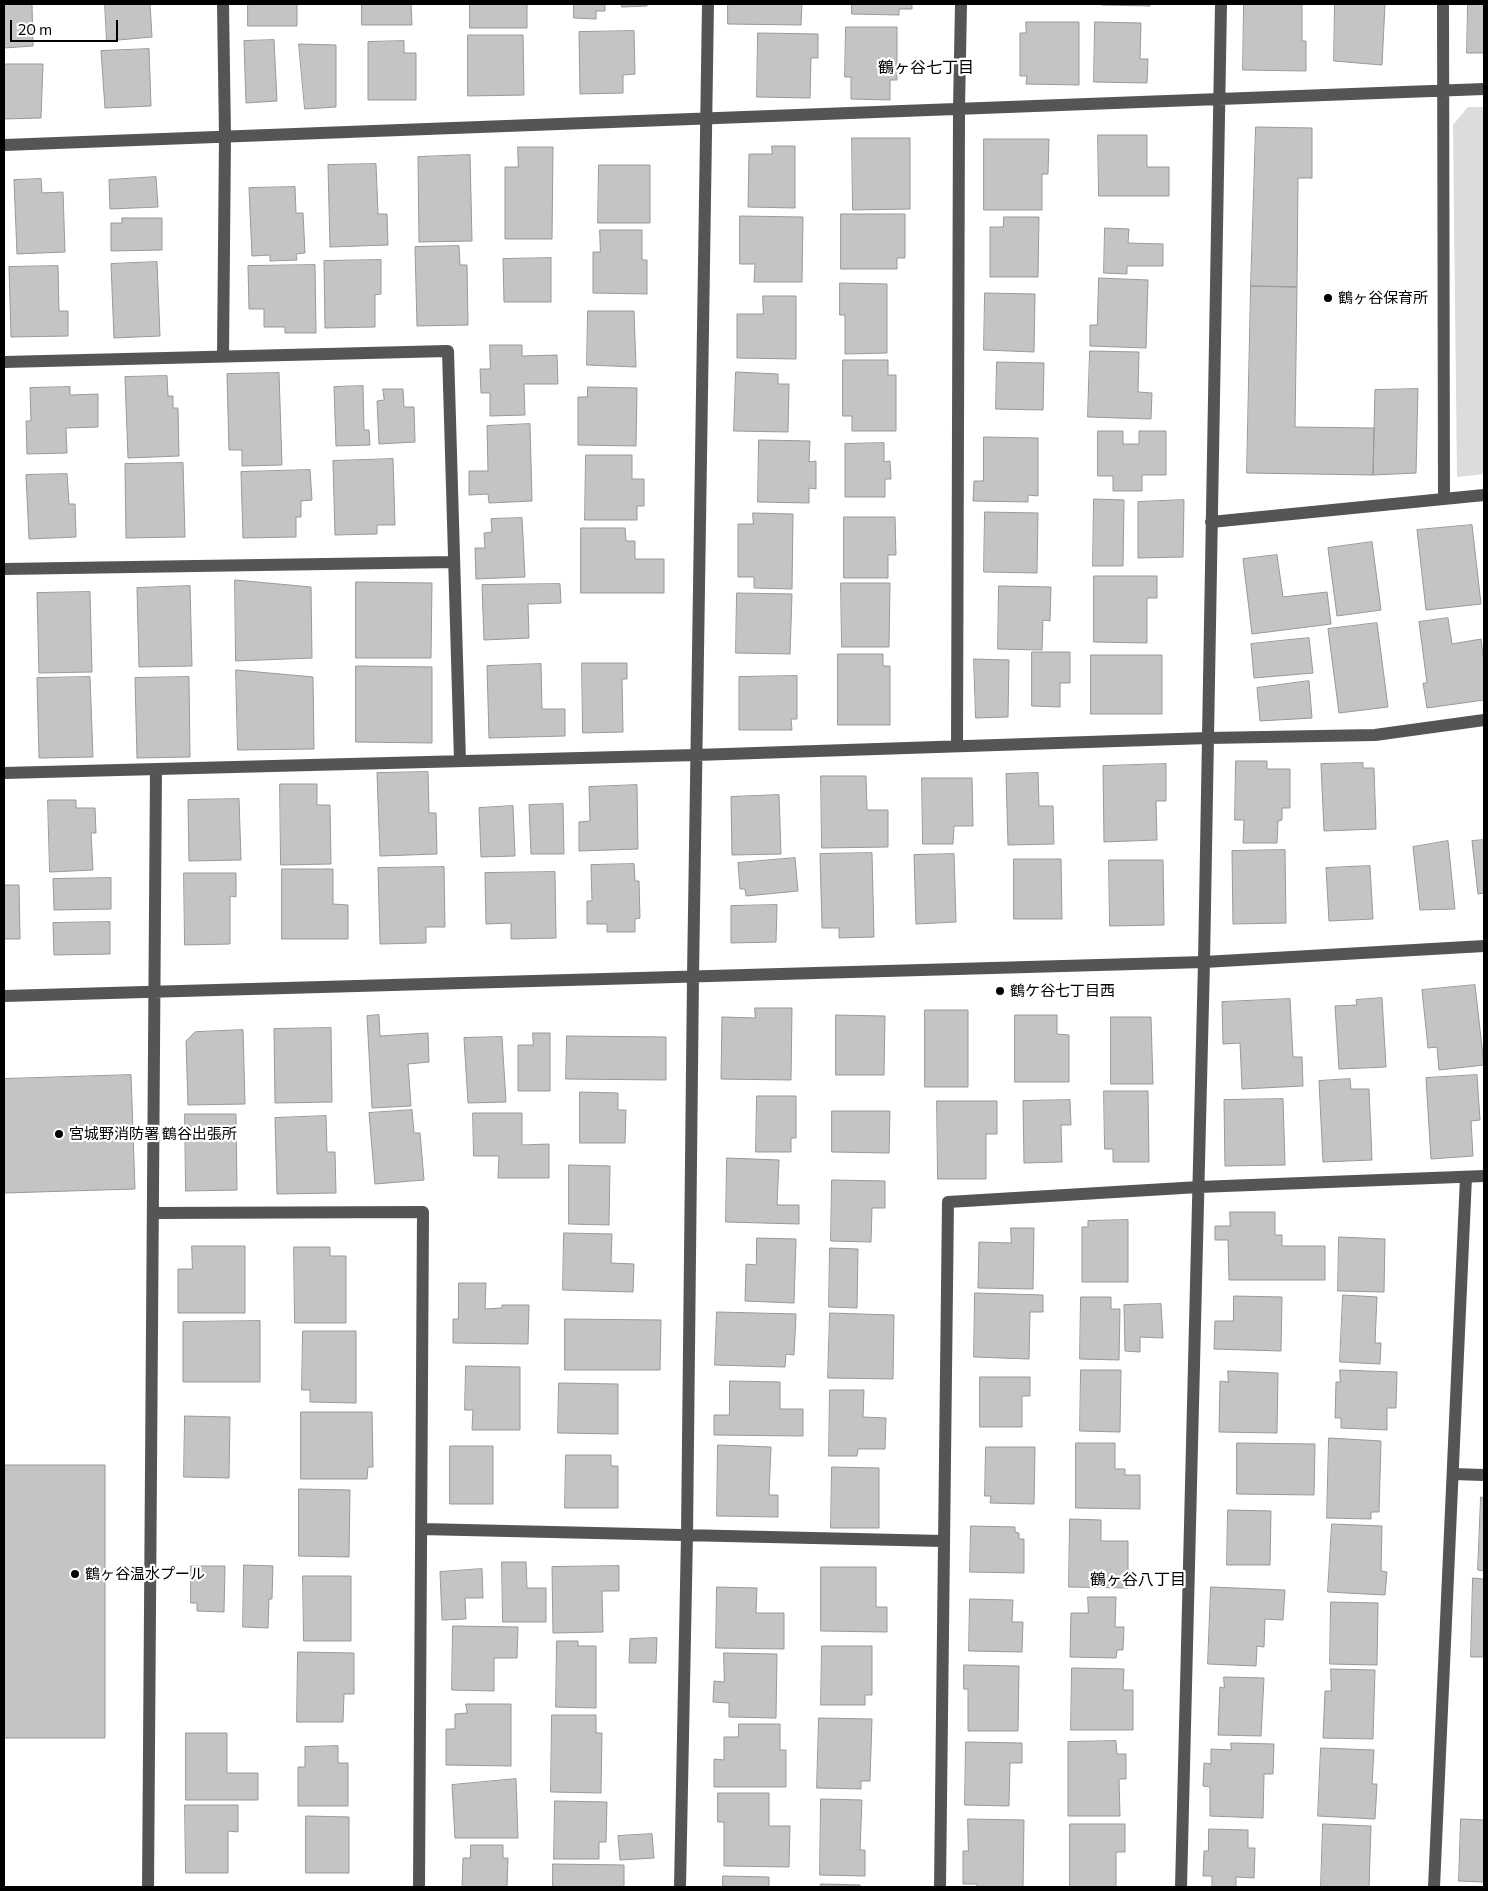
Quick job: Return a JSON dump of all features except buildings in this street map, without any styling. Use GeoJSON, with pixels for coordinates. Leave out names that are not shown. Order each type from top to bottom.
{"type":"FeatureCollection","features":[{"type":"Feature","properties":{"kind":"street"},"geometry":{"type":"LineString","coordinates":[[223,356],[224,4]]}},
{"type":"Feature","properties":{"kind":"street"},"geometry":{"type":"LineString","coordinates":[[680,1887],[687,1535],[696,755],[708,4]]}},
{"type":"Feature","properties":{"kind":"street"},"geometry":{"type":"LineString","coordinates":[[957,746],[960,4]]}},
{"type":"Feature","properties":{"kind":"street"},"geometry":{"type":"LineString","coordinates":[[1181,1887],[1204,962],[1221,4]]}},
{"type":"Feature","properties":{"kind":"street"},"geometry":{"type":"LineString","coordinates":[[1443,4],[1444,499]]}},
{"type":"Feature","properties":{"kind":"street"},"geometry":{"type":"LineString","coordinates":[[4,145],[1484,88]]}},
{"type":"Feature","properties":{"kind":"street"},"geometry":{"type":"LineString","coordinates":[[4,362],[448,351],[460,761]]}},
{"type":"Feature","properties":{"kind":"street"},"geometry":{"type":"LineString","coordinates":[[1211,522],[1484,495]]}},
{"type":"Feature","properties":{"kind":"street"},"geometry":{"type":"LineString","coordinates":[[4,569],[454,562]]}},
{"type":"Feature","properties":{"kind":"street"},"geometry":{"type":"LineString","coordinates":[[4,773],[696,755],[1208,738],[1375,735],[1484,720]]}},
{"type":"Feature","properties":{"kind":"street"},"geometry":{"type":"LineString","coordinates":[[148,1887],[156,769]]}},
{"type":"Feature","properties":{"kind":"street"},"geometry":{"type":"LineString","coordinates":[[4,996],[1204,962],[1484,946]]}},
{"type":"Feature","properties":{"kind":"street"},"geometry":{"type":"LineString","coordinates":[[940,1887],[948,1202],[1199,1187],[1484,1176]]}},
{"type":"Feature","properties":{"kind":"street"},"geometry":{"type":"LineString","coordinates":[[1434,1887],[1466,1177]]}},
{"type":"Feature","properties":{"kind":"street"},"geometry":{"type":"LineString","coordinates":[[153,1213],[423,1212],[419,1887]]}},
{"type":"Feature","properties":{"kind":"street"},"geometry":{"type":"LineString","coordinates":[[1452,1474],[1484,1475]]}},
{"type":"Feature","properties":{"kind":"street"},"geometry":{"type":"LineString","coordinates":[[421,1528],[943,1541]]}},
{"type":"Feature","properties":{"kind":"shaded area"},"geometry":{"type":"Polygon","coordinates":[[[1468,107],[1484,107],[1484,474],[1457,477],[1453,125],[1468,107]]]}},
{"type":"Feature","properties":{"kind":"place","name":"鶴ヶ谷保育所"},"geometry":{"type":"Point","coordinates":[1328,298]}},
{"type":"Feature","properties":{"kind":"place","name":"鶴ケ谷七丁目西"},"geometry":{"type":"Point","coordinates":[1000,991]}},
{"type":"Feature","properties":{"kind":"place","name":"宮城野消防署 鶴谷出張所"},"geometry":{"type":"Point","coordinates":[59,1134]}},
{"type":"Feature","properties":{"kind":"place","name":"鶴ヶ谷温水プール"},"geometry":{"type":"Point","coordinates":[75,1574]}},
{"type":"Feature","properties":{"kind":"district","name":"鶴ヶ谷七丁目"},"geometry":{"type":"Point","coordinates":[926,68]}},
{"type":"Feature","properties":{"kind":"district","name":"鶴ヶ谷八丁目"},"geometry":{"type":"Point","coordinates":[1138,1580]}}]}
